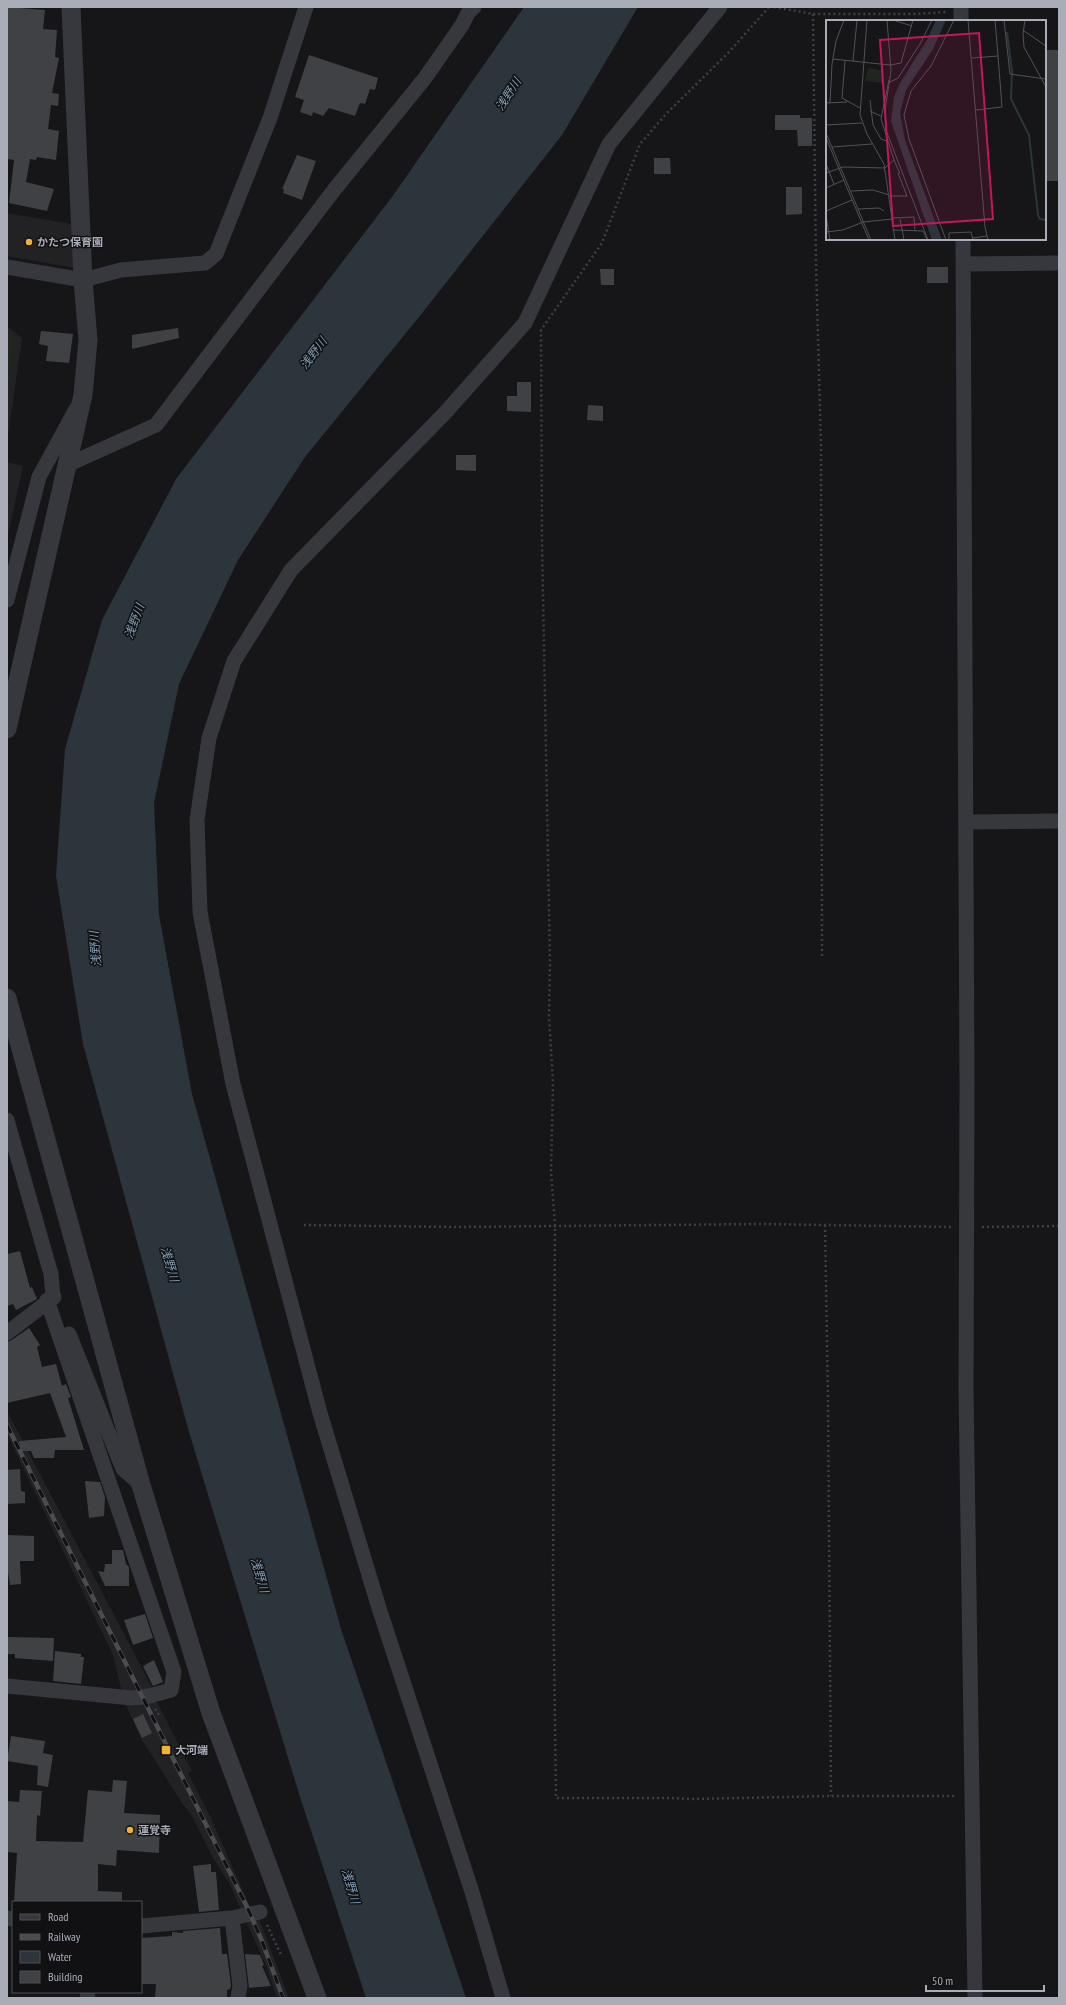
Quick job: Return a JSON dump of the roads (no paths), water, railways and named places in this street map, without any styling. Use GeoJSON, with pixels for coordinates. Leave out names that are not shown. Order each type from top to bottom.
{"type":"FeatureCollection","features":[{"type":"Feature","properties":{"kind":"street"},"geometry":{"type":"LineString","coordinates":[[7,729],[83,395],[88,340],[83,280],[71,7]]}},
{"type":"Feature","properties":{"kind":"street"},"geometry":{"type":"LineString","coordinates":[[7,267],[83,280],[121,270],[205,263],[216,254],[270,118],[306,7]]}},
{"type":"Feature","properties":{"kind":"street"},"geometry":{"type":"LineString","coordinates":[[66,465],[156,425],[334,190],[425,78],[462,25],[468,13],[474,7]]}},
{"type":"Feature","properties":{"kind":"street"},"geometry":{"type":"LineString","coordinates":[[503,1998],[472,1892],[379,1608],[320,1413],[232,1084],[200,912],[197,820],[209,738],[234,661],[290,570],[444,414],[525,323],[609,144],[720,7]]}},
{"type":"Feature","properties":{"kind":"street"},"geometry":{"type":"LineString","coordinates":[[963,240],[967,822],[966,1227],[971,1796],[975,1998]]}},
{"type":"Feature","properties":{"kind":"street"},"geometry":{"type":"LineString","coordinates":[[963,264],[1059,263]]}},
{"type":"Feature","properties":{"kind":"street"},"geometry":{"type":"LineString","coordinates":[[7,600],[39,477],[83,395]]}},
{"type":"Feature","properties":{"kind":"street"},"geometry":{"type":"LineString","coordinates":[[967,822],[1059,821]]}},
{"type":"Feature","properties":{"kind":"street"},"geometry":{"type":"LineString","coordinates":[[7,998],[141,1484],[211,1713],[317,1998]]}},
{"type":"Feature","properties":{"kind":"street"},"geometry":{"type":"LineString","coordinates":[[7,1120],[51,1274],[50,1298],[174,1672],[171,1690],[138,1698],[7,1686]]}},
{"type":"Feature","properties":{"kind":"street"},"geometry":{"type":"LineString","coordinates":[[50,1298],[123,1469],[141,1484]]}},
{"type":"Feature","properties":{"kind":"street"},"geometry":{"type":"LineString","coordinates":[[7,1333],[50,1298]]}},
{"type":"Feature","properties":{"kind":"street"},"geometry":{"type":"LineString","coordinates":[[142,1926],[232,1918],[260,1912]]}},
{"type":"Feature","properties":{"kind":"street"},"geometry":{"type":"LineString","coordinates":[[232,1918],[240,1986],[238,1998]]}},
{"type":"Feature","properties":{"kind":"water","name":"浅野川"},"geometry":{"type":"Polygon","coordinates":[[[524,7],[638,7],[562,135],[423,312],[305,457],[238,560],[179,684],[154,803],[159,915],[192,1094],[341,1629],[466,1998],[366,1998],[300,1797],[189,1432],[83,1044],[56,876],[65,749],[102,620],[176,479],[392,197],[524,7]]]}},
{"type":"Feature","properties":{"kind":"railway"},"geometry":{"type":"LineString","coordinates":[[7,1425],[248,1909],[262,1941],[283,1998]]}},
{"type":"Feature","properties":{"kind":"place","name":"かたつ保育園"},"geometry":{"type":"Point","coordinates":[29,242]}},
{"type":"Feature","properties":{"kind":"place","name":"大河端"},"geometry":{"type":"Point","coordinates":[166,1750]}},
{"type":"Feature","properties":{"kind":"place","name":"蓮覚寺"},"geometry":{"type":"Point","coordinates":[130,1830]}}]}
